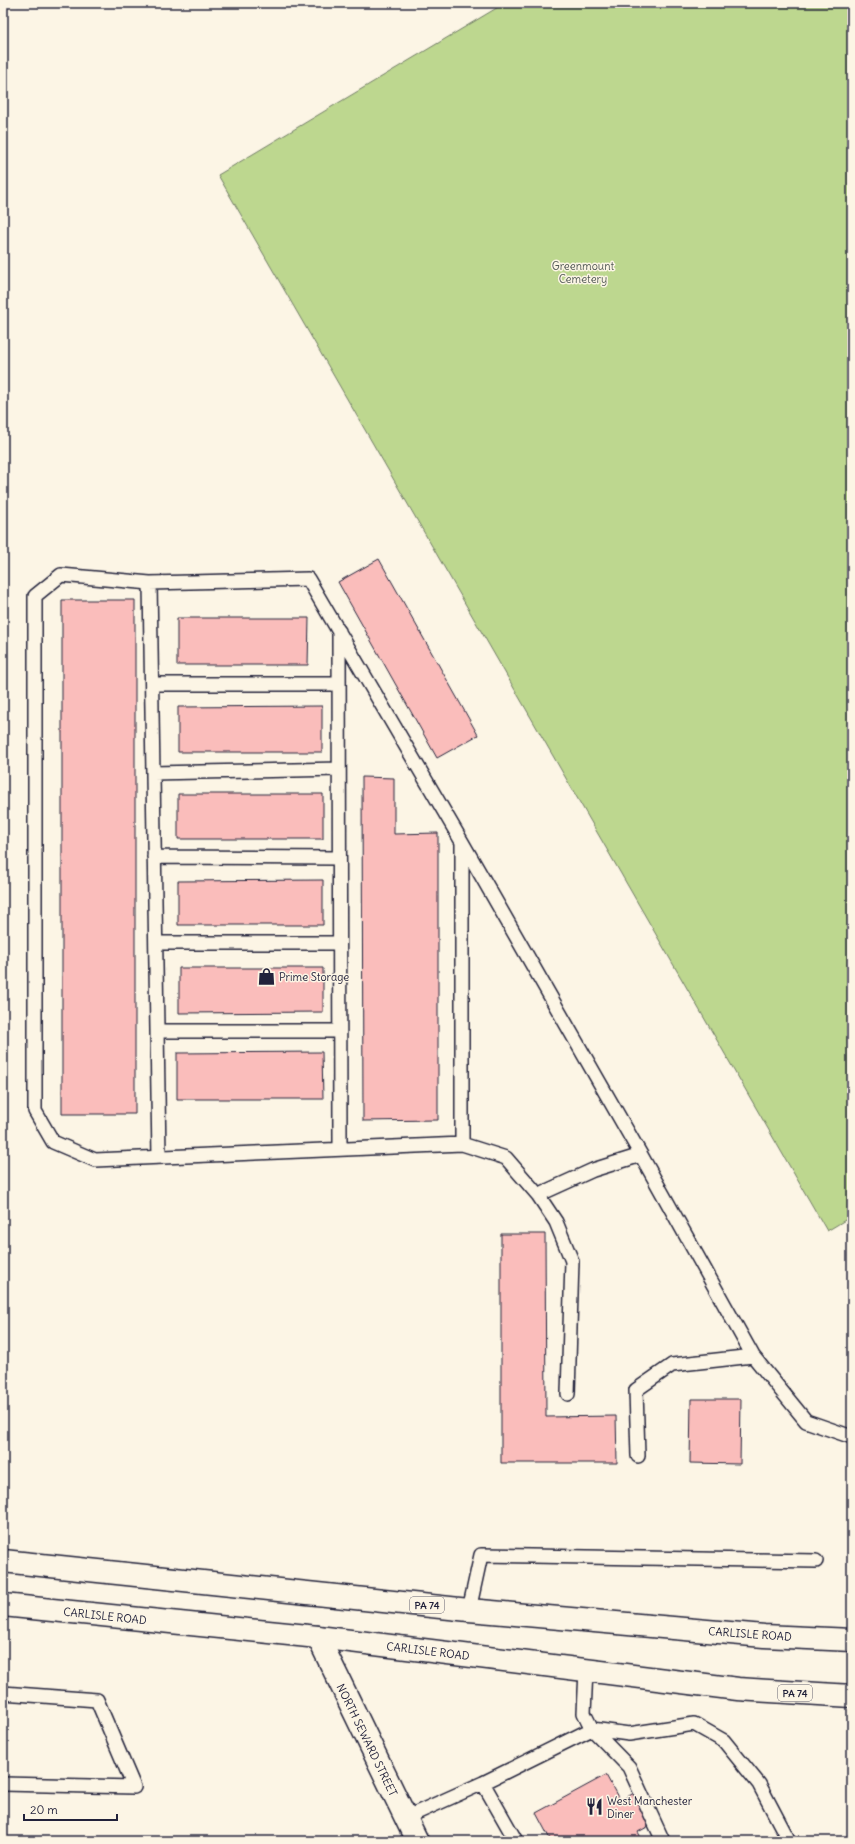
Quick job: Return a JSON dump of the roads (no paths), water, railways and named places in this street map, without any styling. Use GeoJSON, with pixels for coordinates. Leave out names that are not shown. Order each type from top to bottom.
{"type":"FeatureCollection","features":[{"type":"Feature","properties":{"kind":"main road","name":"CARLISLE ROAD"},"geometry":{"type":"LineString","coordinates":[[3,1560],[469,1610],[764,1636],[852,1640]]}},
{"type":"Feature","properties":{"kind":"main road","name":"CARLISLE ROAD"},"geometry":{"type":"LineString","coordinates":[[3,1605],[318,1638],[738,1689],[852,1696]]}},
{"type":"Feature","properties":{"kind":"main road","name":"NORTH SEWARD STREET"},"geometry":{"type":"LineString","coordinates":[[318,1638],[417,1841]]}},
{"type":"Feature","properties":{"kind":"lane"},"geometry":{"type":"LineString","coordinates":[[568,1394],[572,1261],[556,1222],[538,1195],[506,1158],[462,1144],[95,1160],[53,1142],[36,1111],[35,596],[61,575],[150,583],[308,579],[462,842],[641,1154],[753,1356],[806,1420],[852,1437]]}},
{"type":"Feature","properties":{"kind":"lane"},"geometry":{"type":"LineString","coordinates":[[150,583],[159,1157]]}},
{"type":"Feature","properties":{"kind":"lane"},"geometry":{"type":"LineString","coordinates":[[338,630],[340,1149]]}},
{"type":"Feature","properties":{"kind":"lane"},"geometry":{"type":"LineString","coordinates":[[152,684],[339,684]]}},
{"type":"Feature","properties":{"kind":"lane"},"geometry":{"type":"LineString","coordinates":[[153,773],[339,769]]}},
{"type":"Feature","properties":{"kind":"lane"},"geometry":{"type":"LineString","coordinates":[[462,842],[462,1144]]}},
{"type":"Feature","properties":{"kind":"lane"},"geometry":{"type":"LineString","coordinates":[[154,857],[339,858]]}},
{"type":"Feature","properties":{"kind":"lane"},"geometry":{"type":"LineString","coordinates":[[156,943],[339,943]]}},
{"type":"Feature","properties":{"kind":"lane"},"geometry":{"type":"LineString","coordinates":[[157,1031],[339,1030]]}},
{"type":"Feature","properties":{"kind":"lane"},"geometry":{"type":"LineString","coordinates":[[538,1195],[593,1170],[641,1154]]}},
{"type":"Feature","properties":{"kind":"lane"},"geometry":{"type":"LineString","coordinates":[[638,1456],[636,1390],[672,1365],[753,1356]]}},
{"type":"Feature","properties":{"kind":"lane"},"geometry":{"type":"LineString","coordinates":[[469,1610],[481,1555],[816,1561]]}},
{"type":"Feature","properties":{"kind":"lane"},"geometry":{"type":"LineString","coordinates":[[586,1670],[584,1713],[592,1729],[629,1767],[663,1841]]}},
{"type":"Feature","properties":{"kind":"lane"},"geometry":{"type":"LineString","coordinates":[[3,1692],[97,1700],[134,1788],[3,1784]]}},
{"type":"Feature","properties":{"kind":"lane"},"geometry":{"type":"LineString","coordinates":[[405,1818],[483,1783],[592,1729],[629,1734],[694,1724],[724,1740],[759,1784],[790,1841]]}},
{"type":"Feature","properties":{"kind":"lane"},"geometry":{"type":"LineString","coordinates":[[483,1783],[516,1841]]}},
{"type":"Feature","properties":{"kind":"place","name":"Prime Storage"},"geometry":{"type":"Point","coordinates":[266,977]}},
{"type":"Feature","properties":{"kind":"place","name":"West Manchester Diner"},"geometry":{"type":"Point","coordinates":[594,1807]}},
{"type":"Feature","properties":{"kind":"park label","name":"Greenmount Cemetery"},"geometry":{"type":"Point","coordinates":[583,272]}}]}
